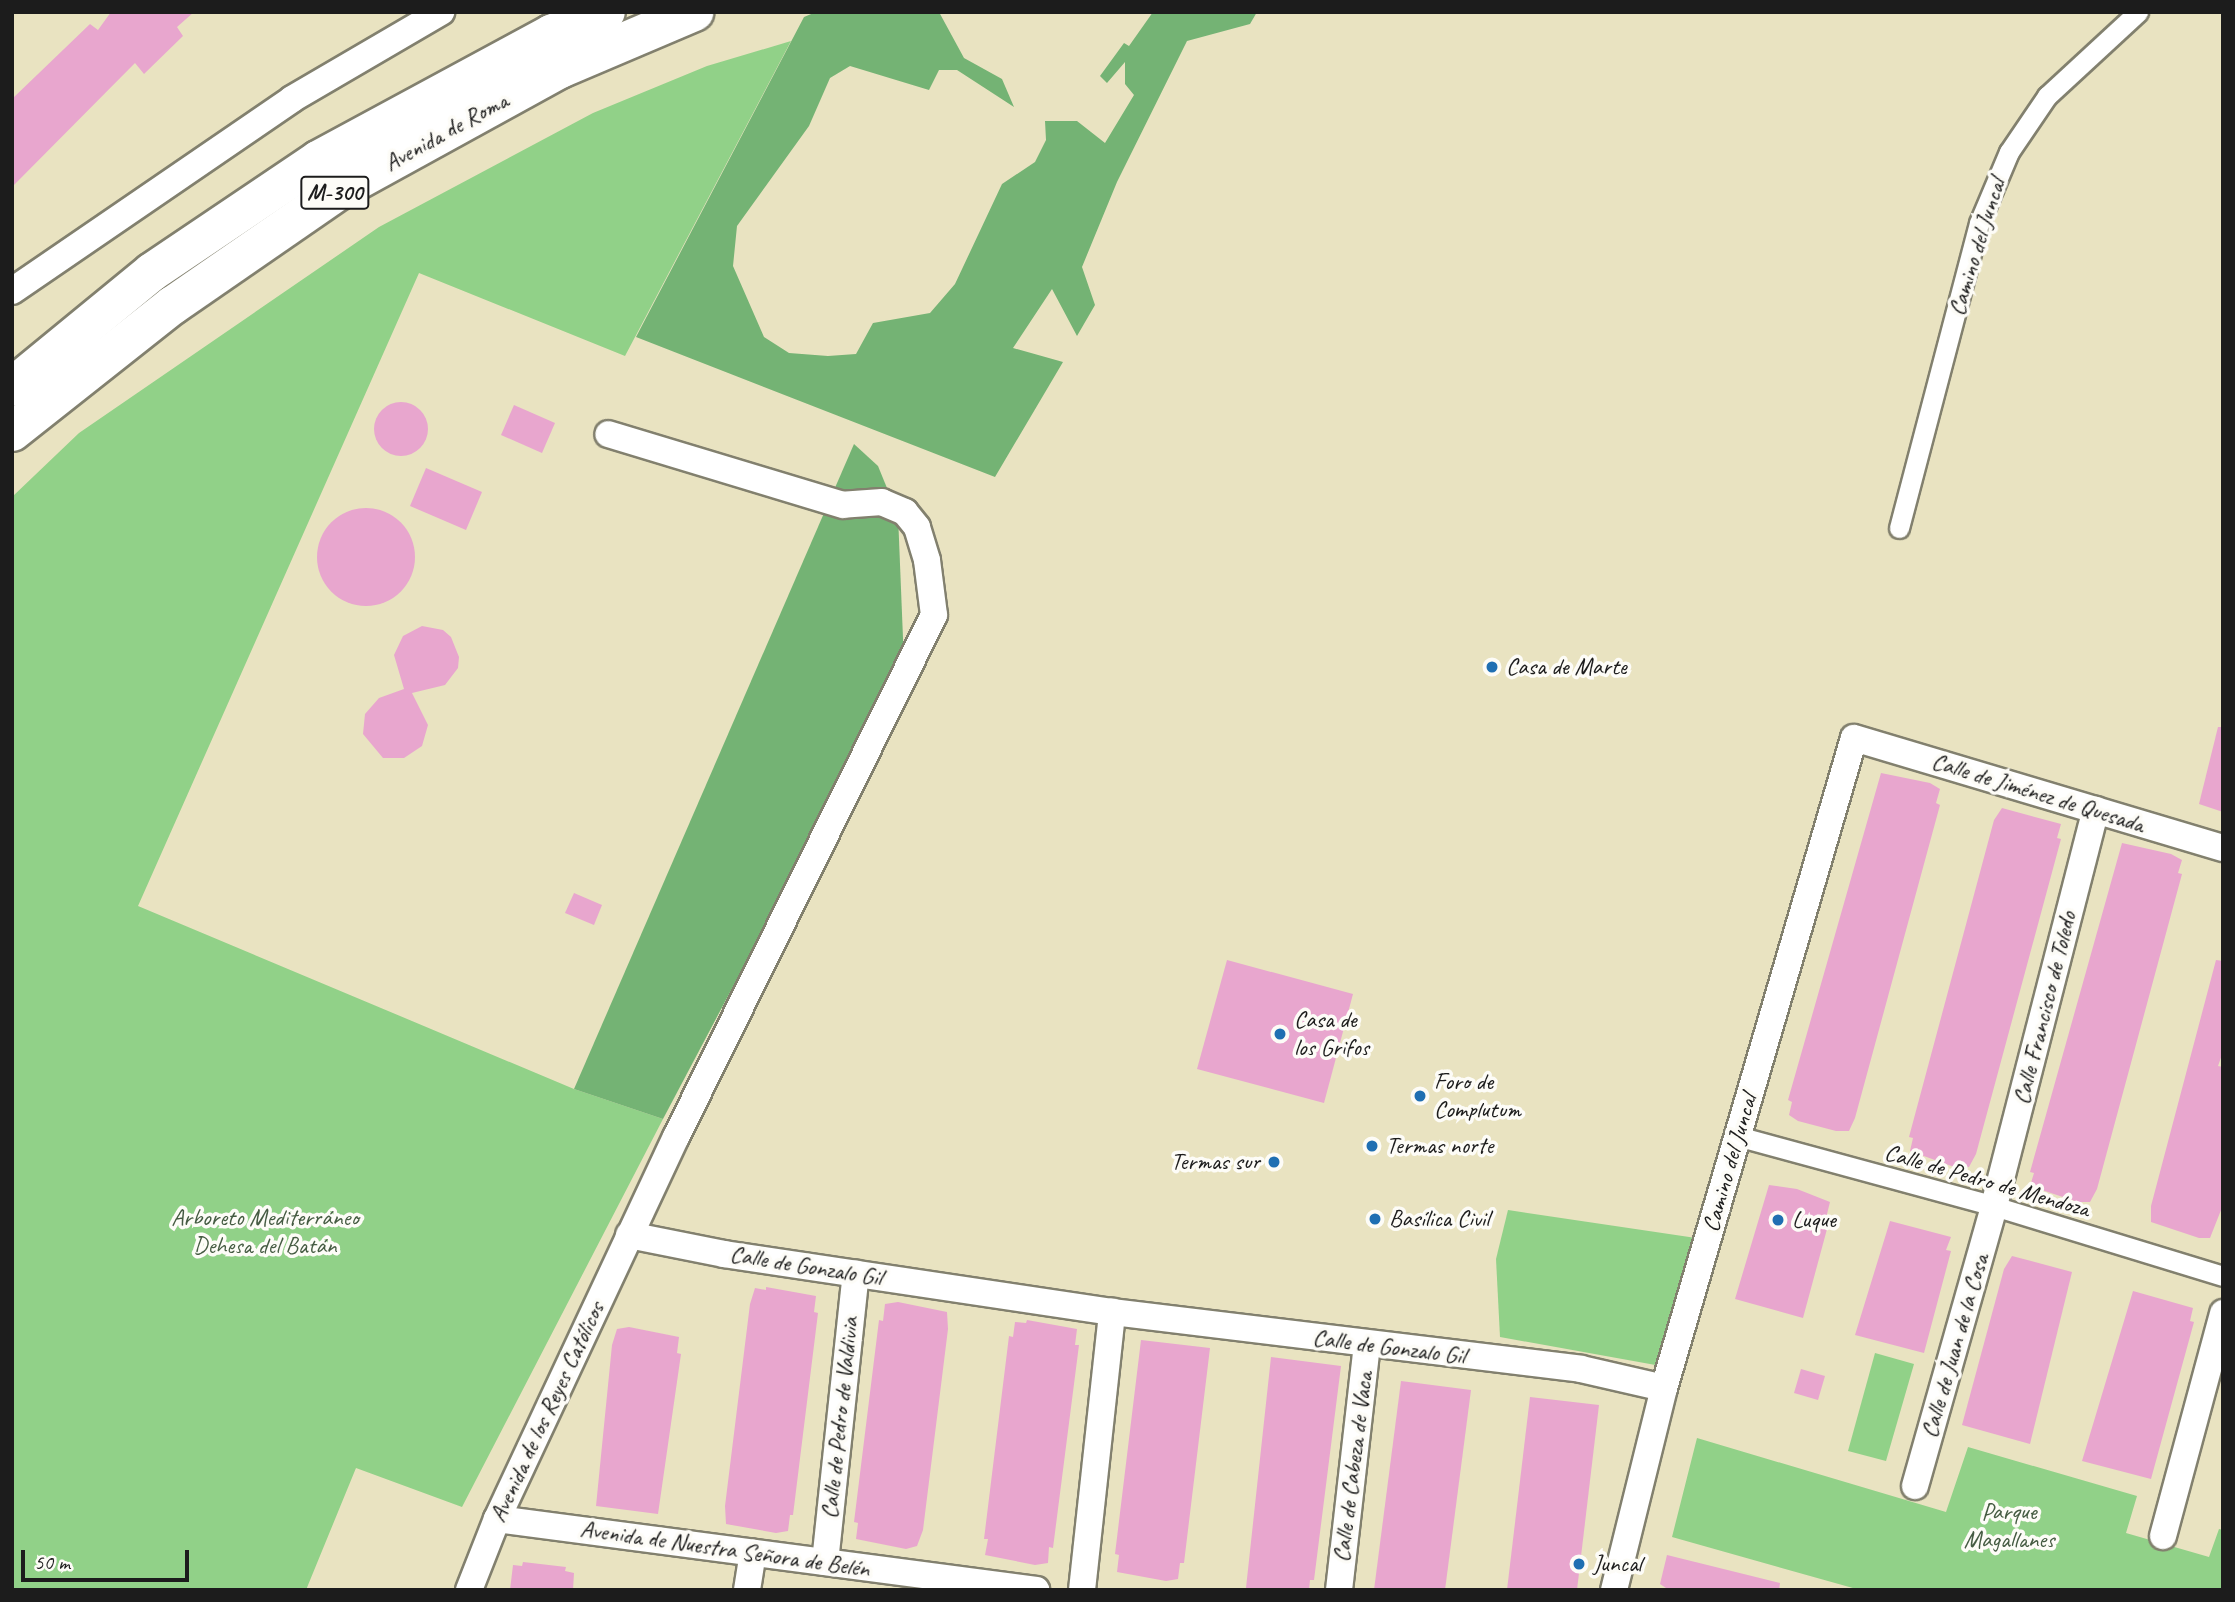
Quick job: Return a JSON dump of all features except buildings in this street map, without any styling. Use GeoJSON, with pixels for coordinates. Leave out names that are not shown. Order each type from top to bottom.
{"type":"FeatureCollection","features":[{"type":"Feature","properties":{"kind":"main road","name":"Avenida de Roma"},"geometry":{"type":"LineString","coordinates":[[12,387],[152,272],[318,160],[551,34],[606,12]]}},
{"type":"Feature","properties":{"kind":"main road","name":"Avenida de Roma"},"geometry":{"type":"LineString","coordinates":[[12,432],[173,304],[340,190],[560,69],[694,12]]}},
{"type":"Feature","properties":{"kind":"street"},"geometry":{"type":"LineString","coordinates":[[12,291],[292,99],[441,12]]}},
{"type":"Feature","properties":{"kind":"street","name":"Camino del Juncal"},"geometry":{"type":"LineString","coordinates":[[1899,528],[1979,223],[2009,152],[2047,96],[2138,12]]}},
{"type":"Feature","properties":{"kind":"street","name":"Avenida de los Reyes Católicos"},"geometry":{"type":"LineString","coordinates":[[469,1590],[498,1518],[629,1235],[934,615],[927,560],[917,527],[905,512],[882,502],[843,505],[608,434]]}},
{"type":"Feature","properties":{"kind":"street","name":"Camino del Juncal"},"geometry":{"type":"LineString","coordinates":[[1614,1590],[1664,1388],[1854,738]]}},
{"type":"Feature","properties":{"kind":"street","name":"Calle de Jiménez de Quesada"},"geometry":{"type":"LineString","coordinates":[[1854,738],[2223,848]]}},
{"type":"Feature","properties":{"kind":"street","name":"Calle Francisco de Toledo"},"geometry":{"type":"LineString","coordinates":[[1994,1206],[2096,810]]}},
{"type":"Feature","properties":{"kind":"street","name":"Calle de Pedro de Mendoza"},"geometry":{"type":"LineString","coordinates":[[1737,1136],[1994,1206],[2223,1276]]}},
{"type":"Feature","properties":{"kind":"street","name":"Calle de Juan de la Cosa"},"geometry":{"type":"LineString","coordinates":[[1915,1486],[1994,1206]]}},
{"type":"Feature","properties":{"kind":"street","name":"Calle de Gonzalo Gil"},"geometry":{"type":"LineString","coordinates":[[629,1235],[983,1293],[1367,1345],[1581,1369],[1664,1388]]}},
{"type":"Feature","properties":{"kind":"street","name":"Calle de Pedro de Valdivia"},"geometry":{"type":"LineString","coordinates":[[825,1562],[856,1273]]}},
{"type":"Feature","properties":{"kind":"street"},"geometry":{"type":"LineString","coordinates":[[1082,1590],[1112,1311]]}},
{"type":"Feature","properties":{"kind":"street"},"geometry":{"type":"LineString","coordinates":[[2164,1536],[2223,1313]]}},
{"type":"Feature","properties":{"kind":"street","name":"Calle de Cabeza de Vaca"},"geometry":{"type":"LineString","coordinates":[[1339,1590],[1367,1345]]}},
{"type":"Feature","properties":{"kind":"street","name":"Avenida de Nuestra Señora de Belén"},"geometry":{"type":"LineString","coordinates":[[498,1518],[1036,1590]]}},
{"type":"Feature","properties":{"kind":"street"},"geometry":{"type":"LineString","coordinates":[[747,1590],[752,1552]]}},
{"type":"Feature","properties":{"kind":"green space"},"geometry":{"type":"Polygon","coordinates":[[[816,12],[939,12],[964,58],[1002,79],[1014,107],[957,70],[939,70],[929,90],[850,66],[830,78],[809,126],[737,226],[733,266],[764,337],[789,353],[828,356],[856,354],[873,323],[930,313],[955,284],[1002,184],[1035,162],[1046,140],[1045,121],[1077,121],[1105,143],[1134,95],[1125,84],[1125,62],[1107,83],[1100,76],[1124,43],[1129,46],[1153,12],[1257,12],[1250,24],[1187,41],[1117,182],[1082,267],[1095,305],[1077,336],[1052,289],[1013,348],[1063,362],[995,477],[636,337],[804,17],[816,12]]]}},
{"type":"Feature","properties":{"kind":"green space","name":"Arboreto Mediterráneo Dehesa del Batán"},"geometry":{"type":"Polygon","coordinates":[[[791,41],[625,356],[419,273],[138,906],[574,1089],[663,1119],[462,1507],[356,1468],[306,1590],[12,1590],[12,497],[79,433],[379,227],[593,113],[707,66],[791,41]]]}},
{"type":"Feature","properties":{"kind":"green space"},"geometry":{"type":"Polygon","coordinates":[[[854,444],[878,466],[898,515],[904,663],[663,1119],[574,1089],[854,444]]]}},
{"type":"Feature","properties":{"kind":"green space"},"geometry":{"type":"Polygon","coordinates":[[[1508,1210],[1696,1238],[1661,1366],[1500,1337],[1496,1259],[1508,1210]]]}},
{"type":"Feature","properties":{"kind":"green space"},"geometry":{"type":"Polygon","coordinates":[[[1875,1353],[1914,1364],[1886,1461],[1848,1451],[1875,1353]]]}},
{"type":"Feature","properties":{"kind":"green space","name":"Parque Magallanes"},"geometry":{"type":"Polygon","coordinates":[[[1697,1438],[1946,1512],[1968,1447],[2137,1496],[2126,1533],[2209,1557],[2219,1529],[2223,1530],[2223,1590],[1860,1590],[1672,1537],[1697,1438]]]}},
{"type":"Feature","properties":{"kind":"place","name":"Casa de Marte"},"geometry":{"type":"Point","coordinates":[1492,667]}},
{"type":"Feature","properties":{"kind":"place","name":"Casa de los Grifos"},"geometry":{"type":"Point","coordinates":[1280,1034]}},
{"type":"Feature","properties":{"kind":"place","name":"Foro de Complutum"},"geometry":{"type":"Point","coordinates":[1420,1096]}},
{"type":"Feature","properties":{"kind":"place","name":"Termas norte"},"geometry":{"type":"Point","coordinates":[1372,1146]}},
{"type":"Feature","properties":{"kind":"place","name":"Termas sur"},"geometry":{"type":"Point","coordinates":[1274,1162]}},
{"type":"Feature","properties":{"kind":"place","name":"Basílica Civil"},"geometry":{"type":"Point","coordinates":[1375,1219]}},
{"type":"Feature","properties":{"kind":"place","name":"Luque"},"geometry":{"type":"Point","coordinates":[1778,1220]}},
{"type":"Feature","properties":{"kind":"place","name":"Juncal"},"geometry":{"type":"Point","coordinates":[1579,1564]}}]}
